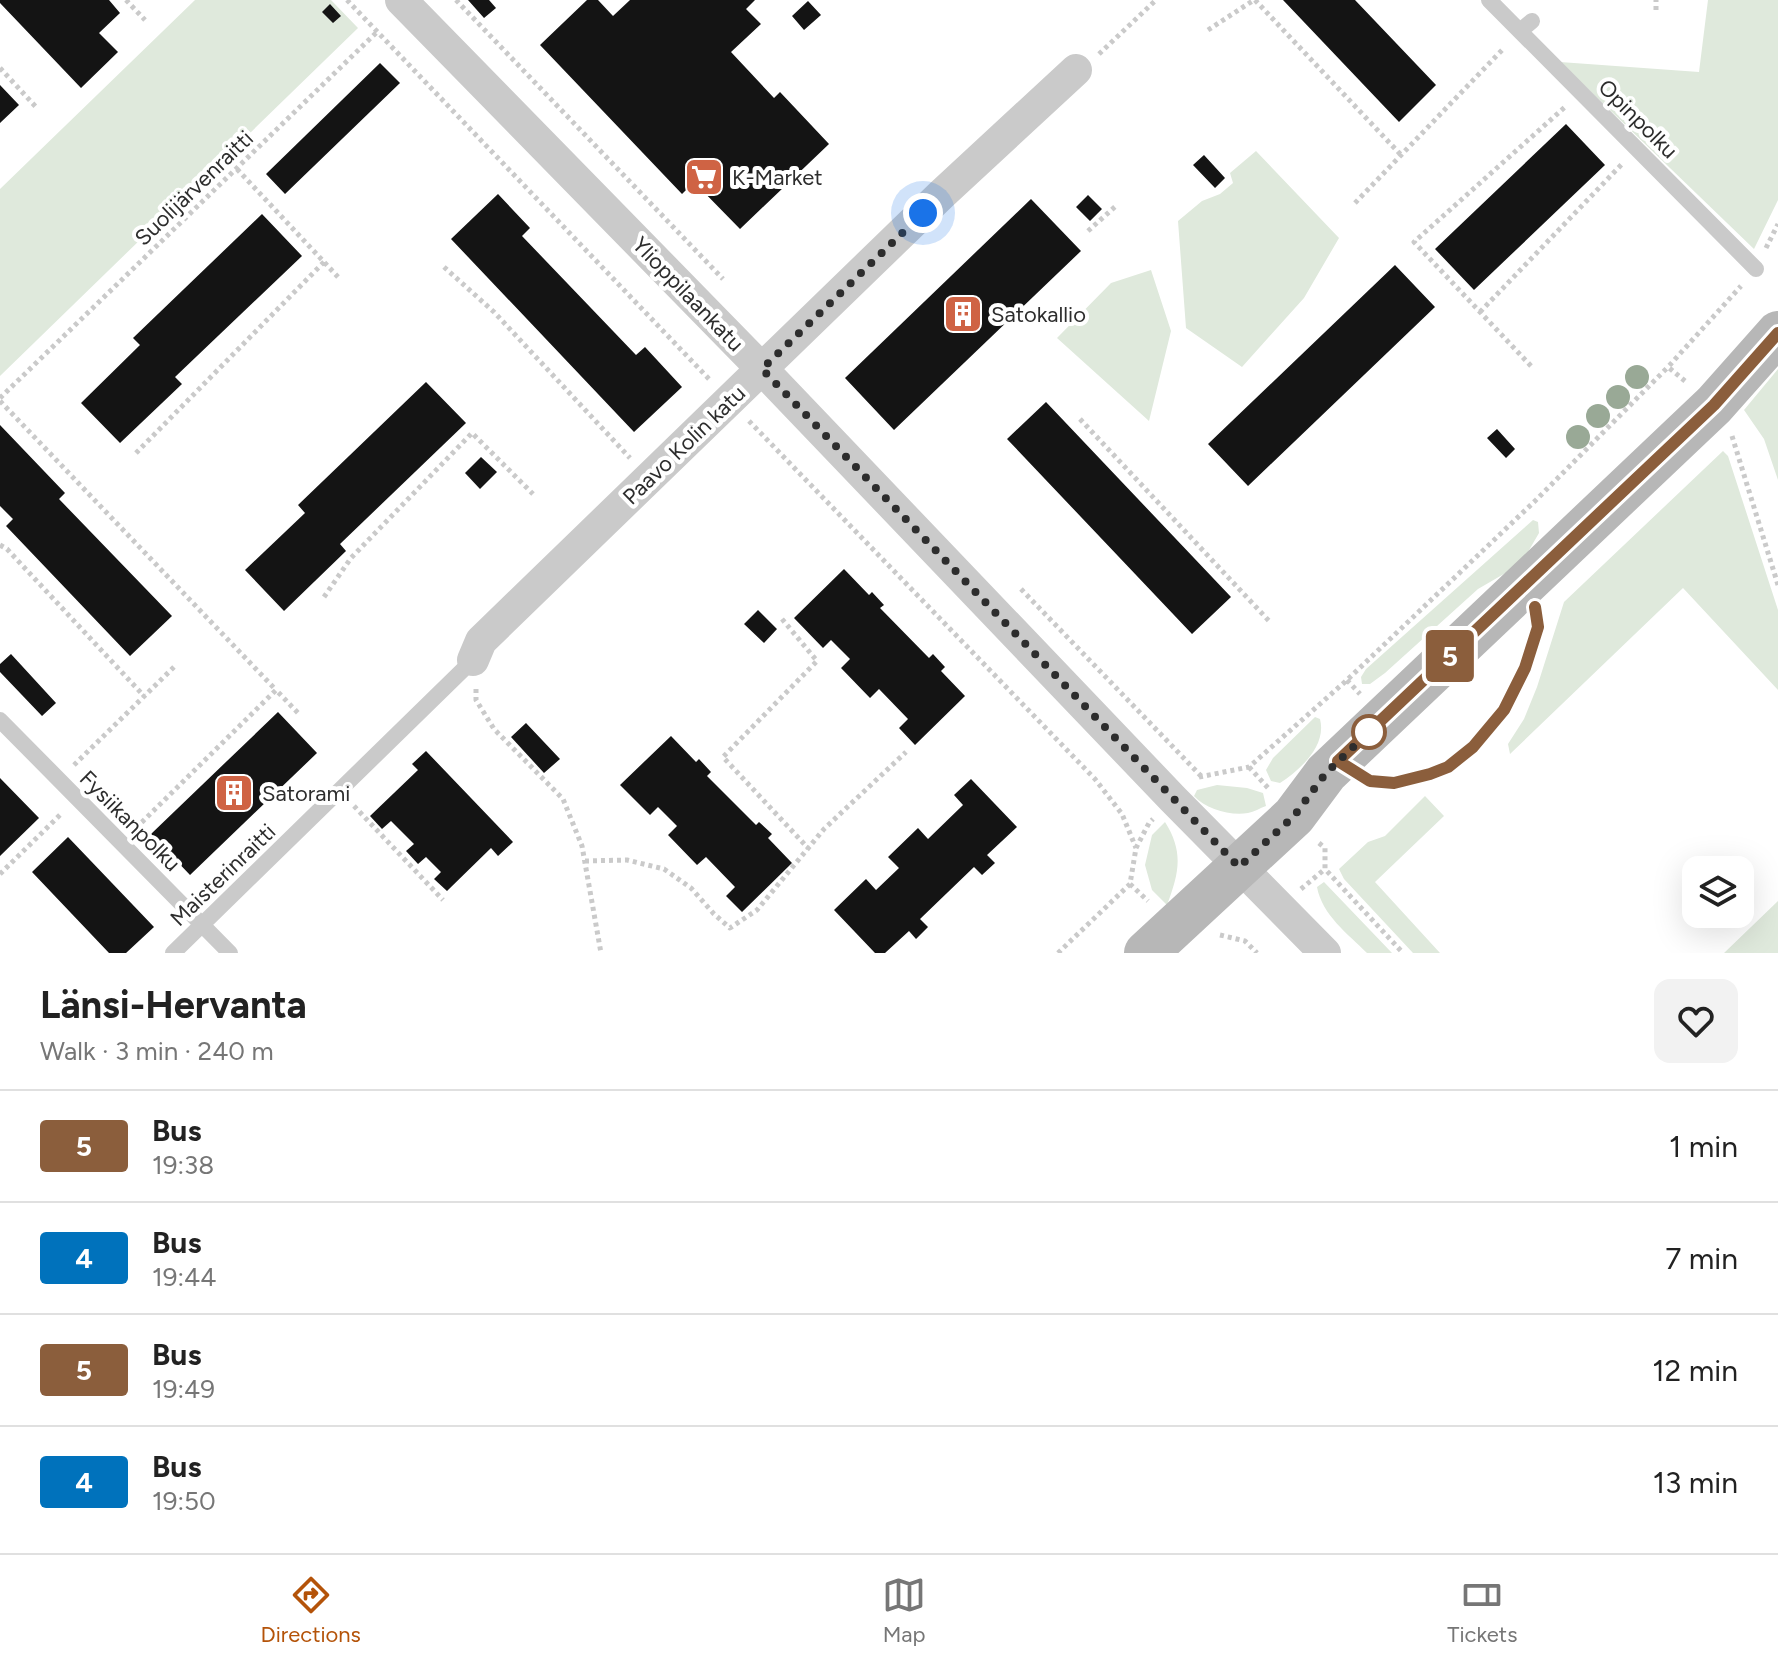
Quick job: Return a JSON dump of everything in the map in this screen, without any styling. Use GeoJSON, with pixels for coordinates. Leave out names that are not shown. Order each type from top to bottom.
{"type":"FeatureCollection","features":[{"type":"Feature","properties":{"kind":"main road"},"geometry":{"type":"LineString","coordinates":[[1146,953],[1294,816],[1338,761],[1714,405],[1778,333]]}},
{"type":"Feature","properties":{"kind":"street","name":"Ylioppilaankatu"},"geometry":{"type":"LineString","coordinates":[[403,2],[1325,953]]}},
{"type":"Feature","properties":{"kind":"street","name":"Paavo Kolin katu"},"geometry":{"type":"LineString","coordinates":[[475,670],[481,641],[942,194],[1087,63]]}},
{"type":"Feature","properties":{"kind":"lane","name":"Opinpolku"},"geometry":{"type":"LineString","coordinates":[[1489,0],[1526,26],[1581,93],[1756,269]]}},
{"type":"Feature","properties":{"kind":"lane"},"geometry":{"type":"LineString","coordinates":[[1338,761],[1370,781],[1394,783],[1448,767],[1473,747],[1504,710],[1525,668],[1538,627],[1535,607],[1522,587]]}},
{"type":"Feature","properties":{"kind":"lane","name":"Maisterinraitti"},"geometry":{"type":"LineString","coordinates":[[173,953],[340,791],[475,670]]}},
{"type":"Feature","properties":{"kind":"lane","name":"Fysiikanpolku"},"geometry":{"type":"LineString","coordinates":[[0,720],[230,953]]}},
{"type":"Feature","properties":{"kind":"path"},"geometry":{"type":"LineString","coordinates":[[126,0],[145,20]]}},
{"type":"Feature","properties":{"kind":"path"},"geometry":{"type":"LineString","coordinates":[[1087,63],[1156,0]]}},
{"type":"Feature","properties":{"kind":"path"},"geometry":{"type":"LineString","coordinates":[[1208,30],[1255,0],[1401,155]]}},
{"type":"Feature","properties":{"kind":"path"},"geometry":{"type":"LineString","coordinates":[[1656,0],[1656,10]]}},
{"type":"Feature","properties":{"kind":"path","name":"Suolijärvenraitti"},"geometry":{"type":"LineString","coordinates":[[0,400],[403,2]]}},
{"type":"Feature","properties":{"kind":"path"},"geometry":{"type":"LineString","coordinates":[[1355,203],[1526,26]]}},
{"type":"Feature","properties":{"kind":"path"},"geometry":{"type":"LineString","coordinates":[[0,68],[36,107]]}},
{"type":"Feature","properties":{"kind":"path"},"geometry":{"type":"LineString","coordinates":[[1531,366],[1414,242],[1581,93]]}},
{"type":"Feature","properties":{"kind":"path"},"geometry":{"type":"LineString","coordinates":[[1480,312],[1637,149]]}},
{"type":"Feature","properties":{"kind":"path"},"geometry":{"type":"LineString","coordinates":[[237,169],[338,277]]}},
{"type":"Feature","properties":{"kind":"path"},"geometry":{"type":"LineString","coordinates":[[1088,231],[1117,205]]}},
{"type":"Feature","properties":{"kind":"path"},"geometry":{"type":"LineString","coordinates":[[136,453],[324,262]]}},
{"type":"Feature","properties":{"kind":"path"},"geometry":{"type":"LineString","coordinates":[[444,267],[494,312],[636,464]]}},
{"type":"Feature","properties":{"kind":"path"},"geometry":{"type":"LineString","coordinates":[[1058,953],[1130,884],[1136,848],[1149,823],[1173,799],[1201,776],[1249,767],[1347,680],[1536,500],[1668,367]]}},
{"type":"Feature","properties":{"kind":"path"},"geometry":{"type":"LineString","coordinates":[[0,400],[300,715]]}},
{"type":"Feature","properties":{"kind":"path"},"geometry":{"type":"LineString","coordinates":[[1080,419],[1270,622]]}},
{"type":"Feature","properties":{"kind":"path"},"geometry":{"type":"LineString","coordinates":[[324,597],[351,558],[472,433],[533,494]]}},
{"type":"Feature","properties":{"kind":"path"},"geometry":{"type":"LineString","coordinates":[[0,545],[144,696]]}},
{"type":"Feature","properties":{"kind":"path"},"geometry":{"type":"LineString","coordinates":[[782,619],[817,661],[723,757],[808,848]]}},
{"type":"Feature","properties":{"kind":"path"},"geometry":{"type":"LineString","coordinates":[[59,780],[175,666]]}},
{"type":"Feature","properties":{"kind":"path"},"geometry":{"type":"LineString","coordinates":[[475,670],[476,700],[494,729],[563,799],[582,846],[601,953]]}},
{"type":"Feature","properties":{"kind":"path"},"geometry":{"type":"LineString","coordinates":[[1347,680],[1360,695]]}},
{"type":"Feature","properties":{"kind":"path"},"geometry":{"type":"LineString","coordinates":[[121,842],[276,690]]}},
{"type":"Feature","properties":{"kind":"path"},"geometry":{"type":"LineString","coordinates":[[1319,705],[1325,712]]}},
{"type":"Feature","properties":{"kind":"path"},"geometry":{"type":"LineString","coordinates":[[585,861],[627,860],[664,869],[691,888],[730,928],[757,910],[824,829],[906,752]]}},
{"type":"Feature","properties":{"kind":"path"},"geometry":{"type":"LineString","coordinates":[[340,791],[443,900]]}},
{"type":"Feature","properties":{"kind":"path"},"geometry":{"type":"LineString","coordinates":[[0,874],[77,798]]}},
{"type":"Feature","properties":{"kind":"path"},"geometry":{"type":"LineString","coordinates":[[1325,869],[1403,953]]}},
{"type":"Feature","properties":{"kind":"shaded area"},"geometry":{"type":"Polygon","coordinates":[[[195,0],[331,0],[358,28],[0,376],[0,189],[195,0]]]}},
{"type":"Feature","properties":{"kind":"shaded area"},"geometry":{"type":"Polygon","coordinates":[[[1708,0],[1778,0],[1778,200],[1754,249],[1560,62],[1699,72],[1708,0]]]}},
{"type":"Feature","properties":{"kind":"shaded area"},"geometry":{"type":"Polygon","coordinates":[[[1256,151],[1339,238],[1304,298],[1242,367],[1186,328],[1178,221],[1202,201],[1220,194],[1233,183],[1230,173],[1256,151]]]}},
{"type":"Feature","properties":{"kind":"shaded area"},"geometry":{"type":"Polygon","coordinates":[[[1151,270],[1171,331],[1149,421],[1057,338],[1111,283],[1151,270]]]}},
{"type":"Feature","properties":{"kind":"shaded area"},"geometry":{"type":"Polygon","coordinates":[[[1778,369],[1778,480],[1764,439],[1744,410],[1778,369]]]}},
{"type":"Feature","properties":{"kind":"shaded area"},"geometry":{"type":"Polygon","coordinates":[[[1723,451],[1728,456],[1778,610],[1778,690],[1683,588],[1510,754],[1508,744],[1524,719],[1537,687],[1564,602],[1723,451]]]}},
{"type":"Feature","properties":{"kind":"shaded area"},"geometry":{"type":"Polygon","coordinates":[[[1533,520],[1538,522],[1539,533],[1521,564],[1478,589],[1385,673],[1370,684],[1362,684],[1361,677],[1366,669],[1533,520]]]}},
{"type":"Feature","properties":{"kind":"shaded area"},"geometry":{"type":"Polygon","coordinates":[[[1315,717],[1320,719],[1321,729],[1316,748],[1296,771],[1280,783],[1271,781],[1266,770],[1273,758],[1315,717]]]}},
{"type":"Feature","properties":{"kind":"shaded area"},"geometry":{"type":"Polygon","coordinates":[[[1217,785],[1263,793],[1266,806],[1241,814],[1212,808],[1194,796],[1197,790],[1217,785]]]}},
{"type":"Feature","properties":{"kind":"shaded area"},"geometry":{"type":"Polygon","coordinates":[[[1425,796],[1444,816],[1375,882],[1440,953],[1413,953],[1344,879],[1339,869],[1368,842],[1385,836],[1425,796]]]}},
{"type":"Feature","properties":{"kind":"shaded area"},"geometry":{"type":"Polygon","coordinates":[[[1165,822],[1175,843],[1178,863],[1167,905],[1152,890],[1145,865],[1152,835],[1165,822]]]}},
{"type":"Feature","properties":{"kind":"shaded area"},"geometry":{"type":"Polygon","coordinates":[[[1324,882],[1392,953],[1367,953],[1344,931],[1320,897],[1317,887],[1324,882]]]}},
{"type":"Feature","properties":{"kind":"shaded area"},"geometry":{"type":"Polygon","coordinates":[[[1778,901],[1778,953],[1724,953],[1750,928],[1754,928],[1754,924],[1778,901]]]}},
{"type":"Feature","properties":{"kind":"building"},"geometry":{"type":"Polygon","coordinates":[[[0,0],[109,0],[120,13],[99,33],[118,52],[81,88],[0,0]]]}},
{"type":"Feature","properties":{"kind":"building"},"geometry":{"type":"Polygon","coordinates":[[[468,0],[489,0],[496,8],[484,18],[468,0]]]}},
{"type":"Feature","properties":{"kind":"building"},"geometry":{"type":"Polygon","coordinates":[[[587,0],[598,0],[613,16],[630,0],[755,0],[746,9],[761,24],[731,52],[774,98],[780,92],[829,144],[740,229],[694,182],[682,194],[540,45],[587,0]]]}},
{"type":"Feature","properties":{"kind":"building"},"geometry":{"type":"Polygon","coordinates":[[[1283,0],[1355,0],[1436,85],[1399,122],[1283,0]]]}},
{"type":"Feature","properties":{"kind":"building"},"geometry":{"type":"Polygon","coordinates":[[[808,1],[821,15],[804,30],[792,16],[808,1]]]}},
{"type":"Feature","properties":{"kind":"building"},"geometry":{"type":"Polygon","coordinates":[[[330,4],[341,16],[333,23],[322,12],[330,4]]]}},
{"type":"Feature","properties":{"kind":"building"},"geometry":{"type":"Polygon","coordinates":[[[380,63],[400,83],[285,194],[266,174],[380,63]]]}},
{"type":"Feature","properties":{"kind":"building"},"geometry":{"type":"Polygon","coordinates":[[[0,85],[19,105],[0,123],[0,85]]]}},
{"type":"Feature","properties":{"kind":"building"},"geometry":{"type":"Polygon","coordinates":[[[1566,124],[1605,165],[1474,290],[1435,249],[1566,124]]]}},
{"type":"Feature","properties":{"kind":"building"},"geometry":{"type":"Polygon","coordinates":[[[1204,155],[1225,178],[1215,188],[1193,165],[1204,155]]]}},
{"type":"Feature","properties":{"kind":"building"},"geometry":{"type":"Polygon","coordinates":[[[498,194],[530,228],[522,236],[636,355],[645,347],[682,387],[634,432],[451,239],[498,194]]]}},
{"type":"Feature","properties":{"kind":"building"},"geometry":{"type":"Polygon","coordinates":[[[1088,195],[1102,209],[1090,221],[1076,207],[1088,195]]]}},
{"type":"Feature","properties":{"kind":"building","name":"Satokallio"},"geometry":{"type":"Polygon","coordinates":[[[1031,199],[1081,251],[894,430],[845,378],[1031,199]]]}},
{"type":"Feature","properties":{"kind":"building"},"geometry":{"type":"Polygon","coordinates":[[[262,214],[302,256],[175,377],[182,384],[120,443],[81,403],[140,345],[133,338],[262,214]]]}},
{"type":"Feature","properties":{"kind":"building"},"geometry":{"type":"Polygon","coordinates":[[[1395,265],[1435,307],[1248,486],[1208,444],[1395,265]]]}},
{"type":"Feature","properties":{"kind":"building"},"geometry":{"type":"Polygon","coordinates":[[[426,382],[466,423],[340,544],[346,551],[284,611],[245,570],[305,513],[298,505],[426,382]]]}},
{"type":"Feature","properties":{"kind":"building"},"geometry":{"type":"Polygon","coordinates":[[[1046,402],[1231,597],[1192,634],[1007,439],[1046,402]]]}},
{"type":"Feature","properties":{"kind":"building"},"geometry":{"type":"Polygon","coordinates":[[[0,425],[65,493],[59,499],[172,616],[130,656],[6,526],[13,519],[0,506],[0,425]]]}},
{"type":"Feature","properties":{"kind":"building"},"geometry":{"type":"Polygon","coordinates":[[[1497,429],[1515,449],[1506,458],[1487,438],[1497,429]]]}},
{"type":"Feature","properties":{"kind":"building"},"geometry":{"type":"Polygon","coordinates":[[[481,457],[497,472],[480,489],[465,473],[481,457]]]}},
{"type":"Feature","properties":{"kind":"building"},"geometry":{"type":"Polygon","coordinates":[[[844,569],[869,595],[872,592],[884,605],[880,608],[929,658],[933,654],[945,667],[941,671],[965,696],[915,745],[899,728],[908,719],[879,689],[870,698],[841,668],[850,659],[831,640],[823,648],[794,618],[844,569]]]}},
{"type":"Feature","properties":{"kind":"building"},"geometry":{"type":"Polygon","coordinates":[[[758,610],[777,629],[764,643],[744,624],[758,610]]]}},
{"type":"Feature","properties":{"kind":"building"},"geometry":{"type":"Polygon","coordinates":[[[11,654],[56,703],[42,716],[0,672],[0,664],[11,654]]]}},
{"type":"Feature","properties":{"kind":"building","name":"Satorami"},"geometry":{"type":"Polygon","coordinates":[[[278,712],[317,753],[190,875],[151,834],[278,712]]]}},
{"type":"Feature","properties":{"kind":"building"},"geometry":{"type":"Polygon","coordinates":[[[526,723],[560,759],[544,773],[511,737],[526,723]]]}},
{"type":"Feature","properties":{"kind":"building"},"geometry":{"type":"Polygon","coordinates":[[[671,736],[696,762],[699,759],[711,772],[707,776],[756,825],[759,822],[772,834],[768,838],[792,863],[742,912],[726,896],[735,887],[706,857],[697,865],[668,835],[677,826],[658,807],[650,815],[620,785],[671,736]]]}},
{"type":"Feature","properties":{"kind":"building"},"geometry":{"type":"Polygon","coordinates":[[[426,751],[513,842],[498,856],[491,848],[447,891],[434,879],[441,872],[426,857],[418,864],[406,851],[414,844],[391,821],[382,829],[370,816],[418,770],[412,764],[426,751]]]}},
{"type":"Feature","properties":{"kind":"building"},"geometry":{"type":"Polygon","coordinates":[[[0,778],[39,818],[0,856],[0,778]]]}},
{"type":"Feature","properties":{"kind":"building"},"geometry":{"type":"Polygon","coordinates":[[[971,779],[1017,827],[987,855],[995,863],[982,875],[974,867],[920,919],[928,927],[916,939],[909,931],[885,953],[875,953],[834,910],[866,879],[876,890],[899,868],[888,857],[918,828],[928,839],[963,805],[954,795],[971,779]]]}},
{"type":"Feature","properties":{"kind":"building"},"geometry":{"type":"Polygon","coordinates":[[[68,837],[154,927],[126,953],[109,953],[32,872],[68,837]]]}},
{"type":"Feature","properties":{"kind":"bus line","name":"5"},"geometry":{"type":"LineString","coordinates":[[1535,607],[1538,627],[1525,668],[1504,710],[1473,747],[1448,767],[1394,783],[1370,781],[1338,761],[1714,405],[1778,333]]}},
{"type":"Feature","properties":{"kind":"place","name":"K-Market"},"geometry":{"type":"Point","coordinates":[704,177]}},
{"type":"Feature","properties":{"kind":"place","name":"Satokallio"},"geometry":{"type":"Point","coordinates":[963,314]}},
{"type":"Feature","properties":{"kind":"place","name":"Satorami"},"geometry":{"type":"Point","coordinates":[234,793]}},
{"type":"Feature","properties":{"kind":"route"},"geometry":{"type":"LineString","coordinates":[[923,213],[762,369],[1239,867],[1294,816],[1326,773],[1369,732]]}}]}
